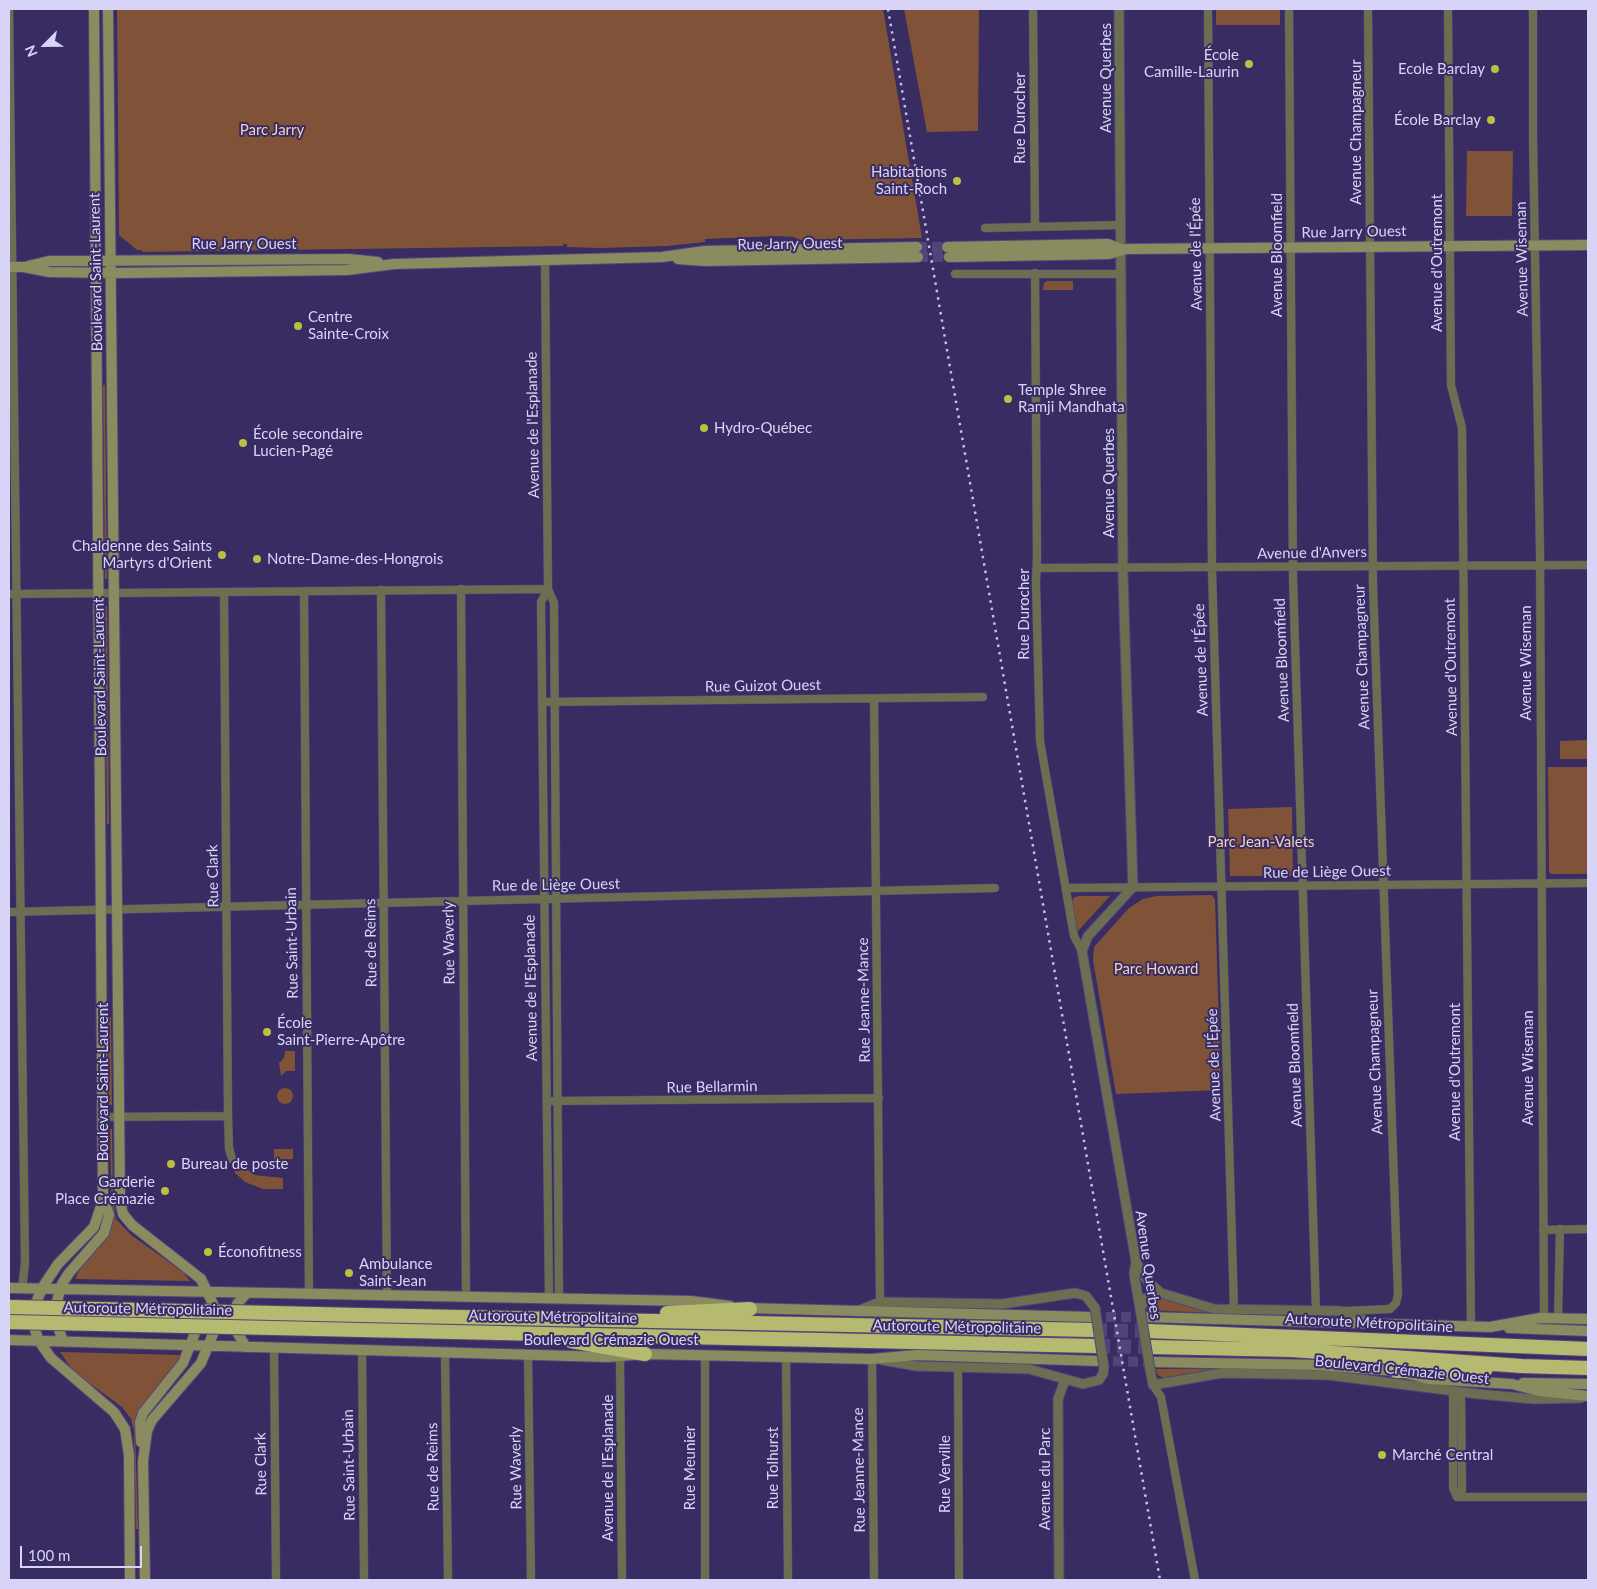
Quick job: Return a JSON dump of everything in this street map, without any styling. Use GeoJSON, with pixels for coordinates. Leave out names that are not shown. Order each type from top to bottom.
{"type":"FeatureCollection","features":[{"type":"Feature","properties":{"kind":"highway","name":"Autoroute Métropolitaine"},"geometry":{"type":"LineString","coordinates":[[9,1307],[566,1319],[1093,1318]]}},
{"type":"Feature","properties":{"kind":"highway"},"geometry":{"type":"LineString","coordinates":[[566,1319],[750,1309]]}},
{"type":"Feature","properties":{"kind":"highway","name":"Autoroute Métropolitaine"},"geometry":{"type":"LineString","coordinates":[[1145,1319],[1588,1348]]}},
{"type":"Feature","properties":{"kind":"highway","name":"Autoroute Métropolitaine"},"geometry":{"type":"LineString","coordinates":[[9,1322],[1096,1346]]}},
{"type":"Feature","properties":{"kind":"highway"},"geometry":{"type":"LineString","coordinates":[[516,1333],[645,1354]]}},
{"type":"Feature","properties":{"kind":"highway","name":"Autoroute Métropolitaine"},"geometry":{"type":"LineString","coordinates":[[1151,1348],[1292,1350],[1522,1366],[1588,1368]]}},
{"type":"Feature","properties":{"kind":"highway"},"geometry":{"type":"LineString","coordinates":[[1396,1371],[1462,1371],[1522,1366]]}},
{"type":"Feature","properties":{"kind":"main road","name":"Boulevard Saint-Laurent"},"geometry":{"type":"LineString","coordinates":[[37,1300],[41,1289],[58,1264],[94,1227],[103,1200],[94,9]]}},
{"type":"Feature","properties":{"kind":"main road","name":"Boulevard Saint-Laurent"},"geometry":{"type":"LineString","coordinates":[[108,9],[119,1195],[123,1214],[137,1230],[198,1276],[210,1293],[213,1304]]}},
{"type":"Feature","properties":{"kind":"main road","name":"Rue Jarry Ouest"},"geometry":{"type":"LineString","coordinates":[[948,252],[1108,244],[1121,249],[1588,245]]}},
{"type":"Feature","properties":{"kind":"main road","name":"Rue Jarry Ouest"},"geometry":{"type":"LineString","coordinates":[[24,267],[49,272],[347,270],[394,264],[662,257],[705,261],[918,252]]}},
{"type":"Feature","properties":{"kind":"main road","name":"Rue Jarry Ouest"},"geometry":{"type":"LineString","coordinates":[[24,267],[49,261],[95,260],[348,259],[394,264]]}},
{"type":"Feature","properties":{"kind":"main road"},"geometry":{"type":"LineString","coordinates":[[11,267],[24,267]]}},
{"type":"Feature","properties":{"kind":"main road"},"geometry":{"type":"LineString","coordinates":[[57,1301],[60,1290],[72,1270],[104,1233],[109,1215],[103,1200]]}},
{"type":"Feature","properties":{"kind":"main road"},"geometry":{"type":"LineString","coordinates":[[9,1288],[125,1292],[701,1301],[750,1309],[1093,1318]]}},
{"type":"Feature","properties":{"kind":"main road"},"geometry":{"type":"LineString","coordinates":[[190,1293],[194,1304]]}},
{"type":"Feature","properties":{"kind":"main road"},"geometry":{"type":"LineString","coordinates":[[236,1304],[246,1294]]}},
{"type":"Feature","properties":{"kind":"main road"},"geometry":{"type":"LineString","coordinates":[[1490,1327],[1544,1318],[1588,1319]]}},
{"type":"Feature","properties":{"kind":"main road"},"geometry":{"type":"LineString","coordinates":[[1145,1319],[1471,1326],[1588,1331]]}},
{"type":"Feature","properties":{"kind":"main road"},"geometry":{"type":"LineString","coordinates":[[35,1330],[39,1341],[51,1358],[114,1412],[125,1429],[129,1455],[130,1580]]}},
{"type":"Feature","properties":{"kind":"main road"},"geometry":{"type":"LineString","coordinates":[[145,1580],[143,1461],[140,1422],[143,1413],[180,1368],[195,1333]]}},
{"type":"Feature","properties":{"kind":"main road"},"geometry":{"type":"LineString","coordinates":[[143,1461],[151,1422],[201,1363],[214,1334]]}},
{"type":"Feature","properties":{"kind":"main road"},"geometry":{"type":"LineString","coordinates":[[238,1334],[246,1347]]}},
{"type":"Feature","properties":{"kind":"main road","name":"Boulevard Crémazie Ouest"},"geometry":{"type":"LineString","coordinates":[[9,1340],[39,1341],[61,1335],[123,1343],[445,1353],[620,1356],[645,1354],[872,1359],[916,1355],[1101,1364]]}},
{"type":"Feature","properties":{"kind":"main road","name":"Boulevard Crémazie Ouest"},"geometry":{"type":"LineString","coordinates":[[1152,1365],[1310,1364],[1396,1371],[1429,1379],[1512,1384],[1539,1391],[1588,1397]]}},
{"type":"Feature","properties":{"kind":"main road"},"geometry":{"type":"LineString","coordinates":[[1512,1384],[1588,1384]]}},
{"type":"Feature","properties":{"kind":"street"},"geometry":{"type":"LineString","coordinates":[[9,9],[12,594],[20,911],[25,1263],[22,1289]]}},
{"type":"Feature","properties":{"kind":"street","name":"Rue Durocher"},"geometry":{"type":"LineString","coordinates":[[1033,9],[1035,227]]}},
{"type":"Feature","properties":{"kind":"street","name":"Avenue Querbes"},"geometry":{"type":"LineString","coordinates":[[1119,9],[1123,568],[1133,887]]}},
{"type":"Feature","properties":{"kind":"street","name":"Avenue de l'Épée"},"geometry":{"type":"LineString","coordinates":[[1208,9],[1212,568],[1234,1310]]}},
{"type":"Feature","properties":{"kind":"street","name":"Avenue Bloomfield"},"geometry":{"type":"LineString","coordinates":[[1288,9],[1293,567],[1316,1311]]}},
{"type":"Feature","properties":{"kind":"street","name":"Avenue Champagneur"},"geometry":{"type":"LineString","coordinates":[[1340,1311],[1386,1310],[1396,1303],[1398,1294],[1382,885],[1374,566],[1368,9]]}},
{"type":"Feature","properties":{"kind":"street","name":"Avenue d'Outremont"},"geometry":{"type":"LineString","coordinates":[[1448,9],[1451,385],[1462,428],[1471,1326]]}},
{"type":"Feature","properties":{"kind":"street","name":"Avenue Wiseman"},"geometry":{"type":"LineString","coordinates":[[1533,9],[1533,138],[1540,564],[1544,1318]]}},
{"type":"Feature","properties":{"kind":"street"},"geometry":{"type":"LineString","coordinates":[[985,228],[1120,225]]}},
{"type":"Feature","properties":{"kind":"street","name":"Avenue de l'Esplanade"},"geometry":{"type":"LineString","coordinates":[[545,260],[548,589],[554,602],[557,899],[558,1101],[554,1298]]}},
{"type":"Feature","properties":{"kind":"street","name":"Rue Durocher"},"geometry":{"type":"LineString","coordinates":[[1035,273],[1040,741],[1074,936],[1082,951]]}},
{"type":"Feature","properties":{"kind":"street"},"geometry":{"type":"LineString","coordinates":[[955,274],[1121,274]]}},
{"type":"Feature","properties":{"kind":"street","name":"Avenue d'Anvers"},"geometry":{"type":"LineString","coordinates":[[1037,568],[1588,565]]}},
{"type":"Feature","properties":{"kind":"street","name":"Rue Waverly"},"geometry":{"type":"LineString","coordinates":[[461,589],[466,1296]]}},
{"type":"Feature","properties":{"kind":"street"},"geometry":{"type":"LineString","coordinates":[[12,594],[548,589]]}},
{"type":"Feature","properties":{"kind":"street","name":"Avenue de l'Esplanade"},"geometry":{"type":"LineString","coordinates":[[548,589],[541,602],[546,1101],[554,1298]]}},
{"type":"Feature","properties":{"kind":"street","name":"Rue de Reims"},"geometry":{"type":"LineString","coordinates":[[381,590],[387,1296]]}},
{"type":"Feature","properties":{"kind":"street","name":"Rue Saint-Urbain"},"geometry":{"type":"LineString","coordinates":[[304,591],[309,1295]]}},
{"type":"Feature","properties":{"kind":"street","name":"Rue Clark"},"geometry":{"type":"LineString","coordinates":[[224,592],[228,1116],[229,1148],[232,1159]]}},
{"type":"Feature","properties":{"kind":"street","name":"Rue Jeanne-Mance"},"geometry":{"type":"LineString","coordinates":[[874,698],[880,1302]]}},
{"type":"Feature","properties":{"kind":"street","name":"Rue Guizot Ouest"},"geometry":{"type":"LineString","coordinates":[[542,702],[983,698]]}},
{"type":"Feature","properties":{"kind":"street","name":"Rue de Liège Ouest"},"geometry":{"type":"LineString","coordinates":[[1066,888],[1588,883]]}},
{"type":"Feature","properties":{"kind":"street"},"geometry":{"type":"LineString","coordinates":[[1082,951],[1086,939],[1133,887]]}},
{"type":"Feature","properties":{"kind":"street","name":"Rue de Liège Ouest"},"geometry":{"type":"LineString","coordinates":[[9,912],[995,888]]}},
{"type":"Feature","properties":{"kind":"street","name":"Avenue Querbes"},"geometry":{"type":"LineString","coordinates":[[1082,951],[1136,1262],[1134,1274],[1145,1319],[1153,1385],[1161,1397],[1195,1580]]}},
{"type":"Feature","properties":{"kind":"street","name":"Rue Bellarmin"},"geometry":{"type":"LineString","coordinates":[[546,1101],[878,1098]]}},
{"type":"Feature","properties":{"kind":"street"},"geometry":{"type":"LineString","coordinates":[[103,1117],[228,1116]]}},
{"type":"Feature","properties":{"kind":"street"},"geometry":{"type":"LineString","coordinates":[[1558,1318],[1560,1229]]}},
{"type":"Feature","properties":{"kind":"street"},"geometry":{"type":"LineString","coordinates":[[1543,1230],[1588,1229]]}},
{"type":"Feature","properties":{"kind":"street"},"geometry":{"type":"LineString","coordinates":[[1136,1262],[1148,1282],[1161,1293],[1208,1308],[1340,1311],[1374,1324]]}},
{"type":"Feature","properties":{"kind":"street"},"geometry":{"type":"LineString","coordinates":[[855,1312],[880,1302],[1002,1304],[1075,1293],[1086,1296],[1093,1318],[1102,1376],[1095,1382],[1080,1384],[1028,1369],[916,1366],[872,1359]]}},
{"type":"Feature","properties":{"kind":"street"},"geometry":{"type":"LineString","coordinates":[[1145,1319],[1146,1298],[1161,1293]]}},
{"type":"Feature","properties":{"kind":"street","name":"Rue Clark"},"geometry":{"type":"LineString","coordinates":[[274,1348],[276,1580]]}},
{"type":"Feature","properties":{"kind":"street","name":"Rue Saint-Urbain"},"geometry":{"type":"LineString","coordinates":[[362,1350],[364,1580]]}},
{"type":"Feature","properties":{"kind":"street","name":"Rue de Reims"},"geometry":{"type":"LineString","coordinates":[[445,1353],[448,1580]]}},
{"type":"Feature","properties":{"kind":"street","name":"Rue Waverly"},"geometry":{"type":"LineString","coordinates":[[528,1354],[531,1580]]}},
{"type":"Feature","properties":{"kind":"street","name":"Rue Meunier"},"geometry":{"type":"LineString","coordinates":[[705,1355],[705,1580]]}},
{"type":"Feature","properties":{"kind":"street","name":"Avenue de l'Esplanade"},"geometry":{"type":"LineString","coordinates":[[620,1356],[622,1580]]}},
{"type":"Feature","properties":{"kind":"street","name":"Rue Tolhurst"},"geometry":{"type":"LineString","coordinates":[[786,1357],[788,1580]]}},
{"type":"Feature","properties":{"kind":"street","name":"Rue Jeanne-Mance"},"geometry":{"type":"LineString","coordinates":[[872,1359],[874,1580]]}},
{"type":"Feature","properties":{"kind":"street","name":"Rue Verville"},"geometry":{"type":"LineString","coordinates":[[958,1367],[959,1580]]}},
{"type":"Feature","properties":{"kind":"street","name":"Boulevard Crémazie Ouest"},"geometry":{"type":"LineString","coordinates":[[1153,1385],[1222,1374],[1347,1376],[1457,1392],[1534,1399],[1588,1397]]}},
{"type":"Feature","properties":{"kind":"street","name":"Avenue du Parc"},"geometry":{"type":"LineString","coordinates":[[1059,1580],[1058,1399],[1065,1380]]}},
{"type":"Feature","properties":{"kind":"street"},"geometry":{"type":"LineString","coordinates":[[1457,1392],[1462,1490],[1457,1497],[1588,1497]]}},
{"type":"Feature","properties":{"kind":"green space","name":"Parc Jarry"},"geometry":{"type":"Polygon","coordinates":[[[117,9],[883,9],[922,238],[799,240],[794,237],[775,236],[705,239],[705,242],[667,246],[600,248],[567,247],[567,244],[563,244],[563,246],[142,252],[142,250],[137,250],[119,235],[117,9]]]}},
{"type":"Feature","properties":{"kind":"green space"},"geometry":{"type":"Polygon","coordinates":[[[904,9],[979,9],[978,131],[927,132],[904,9]]]}},
{"type":"Feature","properties":{"kind":"green space"},"geometry":{"type":"Polygon","coordinates":[[[1216,9],[1280,9],[1280,25],[1216,25],[1216,9]]]}},
{"type":"Feature","properties":{"kind":"green space"},"geometry":{"type":"Polygon","coordinates":[[[1467,151],[1513,151],[1512,216],[1466,216],[1467,151]]]}},
{"type":"Feature","properties":{"kind":"green space"},"geometry":{"type":"Polygon","coordinates":[[[1047,281],[1073,281],[1073,290],[1043,290],[1044,283],[1047,281]]]}},
{"type":"Feature","properties":{"kind":"green space"},"geometry":{"type":"Polygon","coordinates":[[[103,385],[105,385],[107,579],[105,579],[103,385]]]}},
{"type":"Feature","properties":{"kind":"green space"},"geometry":{"type":"Polygon","coordinates":[[[107,606],[109,824],[107,824],[105,607],[107,606]]]}},
{"type":"Feature","properties":{"kind":"green space"},"geometry":{"type":"Polygon","coordinates":[[[1588,740],[1588,759],[1560,759],[1560,741],[1588,740]]]}},
{"type":"Feature","properties":{"kind":"green space"},"geometry":{"type":"Polygon","coordinates":[[[1548,767],[1588,767],[1588,874],[1551,874],[1549,872],[1548,767]]]}},
{"type":"Feature","properties":{"kind":"green space","name":"Parc Jean-Valets"},"geometry":{"type":"Polygon","coordinates":[[[1292,807],[1293,876],[1230,876],[1228,809],[1292,807]]]}},
{"type":"Feature","properties":{"kind":"green space","name":"Parc Howard"},"geometry":{"type":"Polygon","coordinates":[[[1212,895],[1215,900],[1221,1090],[1116,1094],[1093,960],[1094,947],[1129,908],[1143,899],[1157,896],[1212,895]]]}},
{"type":"Feature","properties":{"kind":"green space"},"geometry":{"type":"Polygon","coordinates":[[[1078,896],[1110,896],[1078,931],[1072,902],[1073,898],[1078,896]]]}},
{"type":"Feature","properties":{"kind":"green space"},"geometry":{"type":"Polygon","coordinates":[[[108,1017],[111,1017],[112,1105],[109,1105],[108,1017]]]}},
{"type":"Feature","properties":{"kind":"green space"},"geometry":{"type":"Polygon","coordinates":[[[285,1051],[295,1051],[295,1071],[286,1071],[281,1076],[279,1063],[284,1058],[285,1051]]]}},
{"type":"Feature","properties":{"kind":"green space"},"geometry":{"type":"Polygon","coordinates":[[[285,1088],[291,1090],[293,1096],[291,1102],[285,1104],[279,1102],[277,1096],[279,1090],[285,1088]]]}},
{"type":"Feature","properties":{"kind":"green space"},"geometry":{"type":"Polygon","coordinates":[[[110,1129],[112,1129],[113,1198],[116,1219],[131,1235],[183,1272],[190,1281],[75,1279],[82,1265],[105,1241],[112,1224],[110,1129]]]}},
{"type":"Feature","properties":{"kind":"green space"},"geometry":{"type":"Polygon","coordinates":[[[274,1149],[293,1149],[293,1159],[274,1160],[274,1149]]]}},
{"type":"Feature","properties":{"kind":"green space"},"geometry":{"type":"Polygon","coordinates":[[[243,1166],[254,1175],[283,1178],[283,1189],[263,1189],[245,1182],[234,1172],[243,1166]]]}},
{"type":"Feature","properties":{"kind":"green space"},"geometry":{"type":"Polygon","coordinates":[[[1161,1299],[1210,1313],[1147,1310],[1152,1301],[1161,1299]]]}},
{"type":"Feature","properties":{"kind":"green space"},"geometry":{"type":"Polygon","coordinates":[[[60,1352],[181,1355],[172,1370],[141,1408],[135,1429],[138,1529],[136,1529],[134,1431],[131,1419],[122,1407],[74,1372],[60,1352]]]}},
{"type":"Feature","properties":{"kind":"green space"},"geometry":{"type":"Polygon","coordinates":[[[1155,1369],[1227,1369],[1165,1379],[1158,1375],[1155,1369]]]}},
{"type":"Feature","properties":{"kind":"tunnel"},"geometry":{"type":"LineString","coordinates":[[917,247],[947,247]]}},
{"type":"Feature","properties":{"kind":"tunnel"},"geometry":{"type":"LineString","coordinates":[[918,257],[949,257]]}},
{"type":"Feature","properties":{"kind":"tunnel"},"geometry":{"type":"LineString","coordinates":[[1091,1317],[1146,1317]]}},
{"type":"Feature","properties":{"kind":"tunnel"},"geometry":{"type":"LineString","coordinates":[[1093,1330],[1148,1331]]}},
{"type":"Feature","properties":{"kind":"tunnel"},"geometry":{"type":"LineString","coordinates":[[1096,1346],[1151,1347]]}},
{"type":"Feature","properties":{"kind":"tunnel"},"geometry":{"type":"LineString","coordinates":[[1098,1361],[1154,1362]]}},
{"type":"Feature","properties":{"kind":"railway"},"geometry":{"type":"LineString","coordinates":[[888,9],[1160,1580]]}},
{"type":"Feature","properties":{"kind":"place","name":"École Camille-Laurin"},"geometry":{"type":"Point","coordinates":[1249,64]}},
{"type":"Feature","properties":{"kind":"place","name":"Ecole Barclay"},"geometry":{"type":"Point","coordinates":[1495,69]}},
{"type":"Feature","properties":{"kind":"place","name":"École Barclay"},"geometry":{"type":"Point","coordinates":[1491,120]}},
{"type":"Feature","properties":{"kind":"place","name":"Habitations Saint-Roch"},"geometry":{"type":"Point","coordinates":[957,181]}},
{"type":"Feature","properties":{"kind":"place","name":"Centre Sainte-Croix"},"geometry":{"type":"Point","coordinates":[298,326]}},
{"type":"Feature","properties":{"kind":"place","name":"Temple Shree Ramji Mandhata"},"geometry":{"type":"Point","coordinates":[1008,399]}},
{"type":"Feature","properties":{"kind":"place","name":"Hydro-Québec"},"geometry":{"type":"Point","coordinates":[704,428]}},
{"type":"Feature","properties":{"kind":"place","name":"École secondaire Lucien-Pagé"},"geometry":{"type":"Point","coordinates":[243,443]}},
{"type":"Feature","properties":{"kind":"place","name":"Chaldenne des Saints Martyrs d'Orient"},"geometry":{"type":"Point","coordinates":[222,555]}},
{"type":"Feature","properties":{"kind":"place","name":"Notre-Dame-des-Hongrois"},"geometry":{"type":"Point","coordinates":[257,559]}},
{"type":"Feature","properties":{"kind":"place","name":"École Saint-Pierre-Apôtre"},"geometry":{"type":"Point","coordinates":[267,1032]}},
{"type":"Feature","properties":{"kind":"place","name":"Bureau de poste"},"geometry":{"type":"Point","coordinates":[171,1164]}},
{"type":"Feature","properties":{"kind":"place","name":"Garderie Place Crémazie"},"geometry":{"type":"Point","coordinates":[165,1191]}},
{"type":"Feature","properties":{"kind":"place","name":"Éconofitness"},"geometry":{"type":"Point","coordinates":[208,1252]}},
{"type":"Feature","properties":{"kind":"place","name":"Ambulance Saint-Jean"},"geometry":{"type":"Point","coordinates":[349,1273]}},
{"type":"Feature","properties":{"kind":"place","name":"Marché Central"},"geometry":{"type":"Point","coordinates":[1382,1455]}}]}
